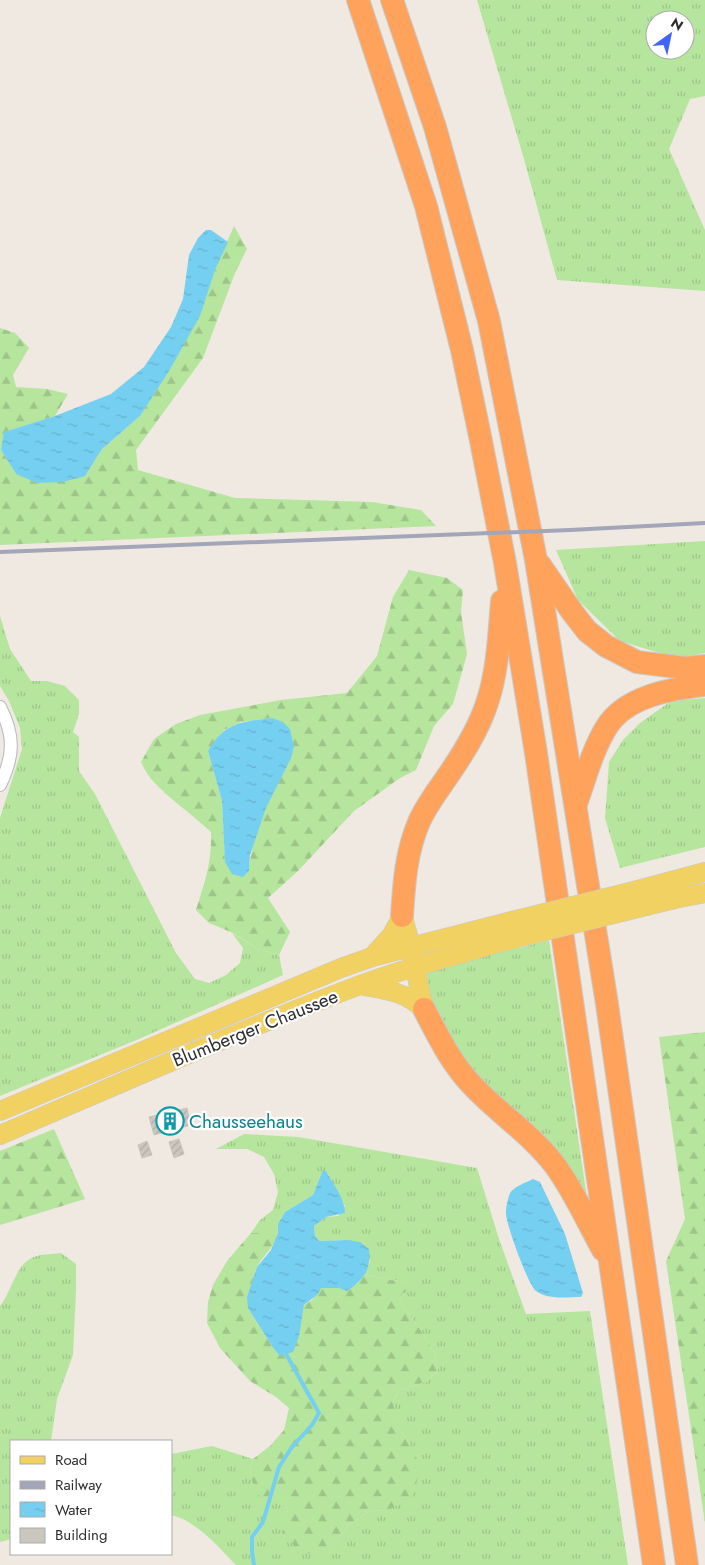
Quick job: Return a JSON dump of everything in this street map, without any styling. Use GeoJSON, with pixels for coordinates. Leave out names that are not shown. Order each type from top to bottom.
{"type":"FeatureCollection","features":[{"type":"Feature","properties":{"kind":"highway"},"geometry":{"type":"LineString","coordinates":[[358,0],[426,206],[462,350],[505,563],[536,753],[654,1565]]}},
{"type":"Feature","properties":{"kind":"highway"},"geometry":{"type":"LineString","coordinates":[[392,0],[436,127],[489,321],[536,560],[607,1004],[687,1565]]}},
{"type":"Feature","properties":{"kind":"highway"},"geometry":{"type":"LineString","coordinates":[[536,560],[587,631],[606,646],[637,662],[685,668],[705,666]]}},
{"type":"Feature","properties":{"kind":"highway"},"geometry":{"type":"LineString","coordinates":[[402,916],[406,868],[420,821],[459,760],[488,704],[499,646],[505,563]]}},
{"type":"Feature","properties":{"kind":"highway"},"geometry":{"type":"LineString","coordinates":[[575,807],[596,747],[607,727],[620,712],[636,702],[664,692],[705,685]]}},
{"type":"Feature","properties":{"kind":"highway"},"geometry":{"type":"LineString","coordinates":[[424,1009],[448,1054],[471,1085],[529,1136],[554,1164],[610,1264]]}},
{"type":"Feature","properties":{"kind":"main road"},"geometry":{"type":"LineString","coordinates":[[514,930],[640,899],[705,872]]}},
{"type":"Feature","properties":{"kind":"main road"},"geometry":{"type":"LineString","coordinates":[[640,899],[678,898],[705,893]]}},
{"type":"Feature","properties":{"kind":"main road"},"geometry":{"type":"LineString","coordinates":[[402,916],[412,946],[424,1009]]}},
{"type":"Feature","properties":{"kind":"main road"},"geometry":{"type":"LineString","coordinates":[[372,956],[392,935],[402,916]]}},
{"type":"Feature","properties":{"kind":"main road","name":"Blumberger Chaussee"},"geometry":{"type":"LineString","coordinates":[[0,1111],[372,956],[412,946],[514,930]]}},
{"type":"Feature","properties":{"kind":"main road","name":"Blumberger Chaussee"},"geometry":{"type":"LineString","coordinates":[[0,1135],[213,1044],[360,985],[415,967],[514,930]]}},
{"type":"Feature","properties":{"kind":"main road"},"geometry":{"type":"LineString","coordinates":[[360,985],[402,994],[424,1009]]}},
{"type":"Feature","properties":{"kind":"street"},"geometry":{"type":"LineString","coordinates":[[0,707],[7,721],[11,737],[11,754],[8,769],[0,785]]}},
{"type":"Feature","properties":{"kind":"green space"},"geometry":{"type":"Polygon","coordinates":[[[477,0],[705,0],[705,96],[690,99],[669,149],[705,230],[705,291],[557,280],[524,159],[477,0]]]}},
{"type":"Feature","properties":{"kind":"green space"},"geometry":{"type":"Polygon","coordinates":[[[234,226],[247,249],[235,273],[203,358],[136,450],[138,470],[235,498],[372,502],[421,510],[436,526],[0,545],[0,328],[15,333],[29,348],[13,375],[16,387],[47,389],[68,394],[55,416],[5,432],[1,450],[16,474],[85,476],[102,449],[140,416],[215,270],[234,226]]]}},
{"type":"Feature","properties":{"kind":"green space"},"geometry":{"type":"Polygon","coordinates":[[[705,541],[705,653],[676,658],[620,641],[578,600],[556,550],[705,541]]]}},
{"type":"Feature","properties":{"kind":"green space"},"geometry":{"type":"Polygon","coordinates":[[[409,570],[447,578],[463,590],[461,612],[467,654],[453,704],[434,726],[416,770],[400,778],[354,811],[298,871],[268,898],[290,932],[279,955],[258,949],[233,933],[209,923],[196,910],[209,863],[211,832],[158,786],[141,762],[154,739],[176,724],[200,715],[281,700],[347,693],[377,656],[393,597],[409,570]],[[272,718],[241,722],[224,730],[208,751],[222,801],[225,862],[243,877],[249,871],[251,855],[260,822],[294,747],[272,718]]]}},
{"type":"Feature","properties":{"kind":"green space"},"geometry":{"type":"Polygon","coordinates":[[[0,616],[10,649],[31,681],[47,681],[65,686],[79,700],[79,714],[73,732],[79,737],[79,771],[95,794],[176,953],[195,979],[209,983],[226,975],[240,963],[243,948],[232,933],[258,949],[279,955],[283,975],[139,1039],[0,1096],[0,818],[22,749],[20,728],[9,701],[0,686],[0,616]]]}},
{"type":"Feature","properties":{"kind":"green space"},"geometry":{"type":"Polygon","coordinates":[[[705,698],[705,847],[620,868],[605,818],[609,762],[623,740],[640,723],[671,701],[705,698]]]}},
{"type":"Feature","properties":{"kind":"green space"},"geometry":{"type":"Polygon","coordinates":[[[549,940],[589,1212],[495,1100],[439,1029],[423,975],[425,972],[518,945],[519,948],[549,940]]]}},
{"type":"Feature","properties":{"kind":"green space"},"geometry":{"type":"Polygon","coordinates":[[[705,1032],[705,1523],[666,1261],[685,1219],[659,1037],[705,1032]]]}},
{"type":"Feature","properties":{"kind":"green space"},"geometry":{"type":"Polygon","coordinates":[[[54,1129],[85,1199],[0,1225],[0,1151],[54,1129]]]}},
{"type":"Feature","properties":{"kind":"green space"},"geometry":{"type":"Polygon","coordinates":[[[244,1134],[298,1137],[477,1168],[499,1239],[526,1314],[590,1311],[628,1565],[236,1565],[215,1543],[198,1529],[172,1515],[172,1454],[212,1446],[253,1459],[249,1472],[285,1501],[288,1514],[332,1548],[347,1526],[370,1511],[389,1510],[410,1444],[393,1421],[393,1401],[400,1390],[426,1382],[438,1370],[435,1354],[401,1303],[402,1294],[412,1288],[405,1281],[389,1280],[365,1274],[370,1261],[347,1240],[319,1241],[315,1236],[314,1226],[326,1217],[338,1216],[345,1206],[326,1171],[323,1171],[313,1195],[285,1212],[271,1231],[251,1233],[260,1220],[273,1210],[278,1192],[274,1174],[264,1157],[247,1149],[216,1149],[244,1134]]]}},
{"type":"Feature","properties":{"kind":"green space"},"geometry":{"type":"Polygon","coordinates":[[[278,1224],[277,1237],[256,1269],[248,1308],[272,1346],[301,1318],[304,1305],[312,1300],[320,1288],[339,1288],[358,1283],[365,1274],[389,1280],[405,1281],[413,1288],[402,1294],[401,1303],[435,1354],[438,1370],[426,1382],[400,1390],[393,1401],[393,1421],[410,1444],[421,1468],[412,1497],[389,1510],[370,1511],[347,1526],[332,1548],[313,1555],[297,1549],[282,1533],[288,1514],[285,1501],[257,1495],[249,1472],[253,1459],[270,1446],[284,1430],[289,1408],[276,1397],[250,1381],[220,1348],[207,1323],[208,1302],[213,1285],[227,1261],[251,1233],[266,1232],[278,1224]]]}},
{"type":"Feature","properties":{"kind":"green space"},"geometry":{"type":"Polygon","coordinates":[[[61,1253],[76,1264],[73,1355],[57,1399],[51,1440],[10,1440],[10,1539],[0,1542],[0,1306],[24,1264],[30,1259],[46,1254],[61,1253]]]}},
{"type":"Feature","properties":{"kind":"water"},"geometry":{"type":"Polygon","coordinates":[[[206,230],[211,230],[228,242],[215,270],[200,316],[169,371],[140,416],[102,449],[85,476],[63,482],[37,483],[16,474],[1,450],[4,432],[55,416],[111,394],[144,367],[171,327],[183,299],[189,255],[198,238],[206,230]]]}},
{"type":"Feature","properties":{"kind":"water"},"geometry":{"type":"Polygon","coordinates":[[[272,718],[283,722],[290,729],[294,747],[291,758],[266,808],[250,855],[249,871],[243,877],[232,874],[225,862],[222,801],[208,751],[221,734],[235,725],[272,718]]]}},
{"type":"Feature","properties":{"kind":"water"},"geometry":{"type":"Polygon","coordinates":[[[323,1170],[326,1171],[338,1191],[345,1213],[326,1217],[314,1226],[315,1236],[319,1241],[347,1240],[360,1242],[369,1249],[369,1263],[362,1278],[347,1291],[339,1288],[321,1288],[318,1294],[304,1305],[299,1336],[293,1352],[280,1356],[248,1308],[247,1297],[257,1267],[271,1250],[278,1233],[278,1224],[285,1212],[313,1195],[323,1170]]]}},
{"type":"Feature","properties":{"kind":"water"},"geometry":{"type":"Polygon","coordinates":[[[533,1179],[540,1182],[565,1234],[583,1293],[581,1297],[558,1297],[541,1294],[532,1286],[523,1266],[509,1228],[506,1208],[510,1193],[520,1185],[533,1179]]]}},
{"type":"Feature","properties":{"kind":"building","name":"Chausseehaus"},"geometry":{"type":"Polygon","coordinates":[[[187,1108],[191,1125],[154,1135],[149,1117],[187,1108]]]}},
{"type":"Feature","properties":{"kind":"building"},"geometry":{"type":"Polygon","coordinates":[[[179,1139],[184,1154],[174,1158],[169,1142],[179,1139]]]}},
{"type":"Feature","properties":{"kind":"building"},"geometry":{"type":"Polygon","coordinates":[[[147,1141],[152,1155],[142,1158],[138,1145],[147,1141]]]}},
{"type":"Feature","properties":{"kind":"waterway"},"geometry":{"type":"LineString","coordinates":[[254,1565],[252,1537],[263,1522],[279,1467],[292,1447],[312,1425],[319,1413],[286,1354]]}},
{"type":"Feature","properties":{"kind":"railway"},"geometry":{"type":"LineString","coordinates":[[0,552],[705,523]]}},
{"type":"Feature","properties":{"kind":"place","name":"Chausseehaus"},"geometry":{"type":"Point","coordinates":[170,1121]}}]}
